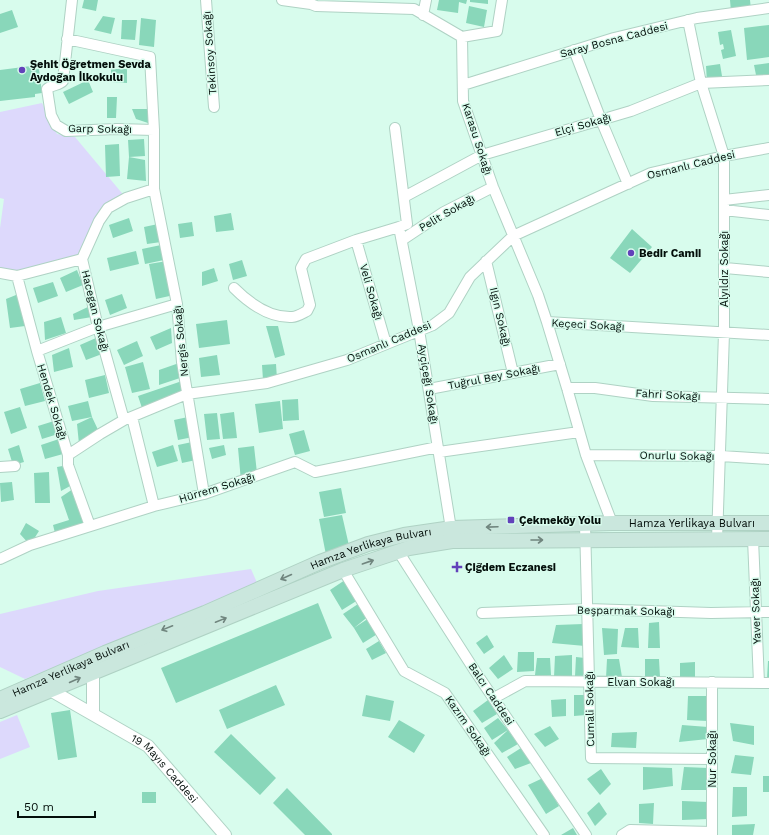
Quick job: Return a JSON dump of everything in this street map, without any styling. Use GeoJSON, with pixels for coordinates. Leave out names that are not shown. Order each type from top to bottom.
{"type":"FeatureCollection","features":[{"type":"Feature","properties":{"kind":"main road","name":"Hamza Yerlikaya Bulvarı"},"geometry":{"type":"LineString","coordinates":[[0,699],[350,550],[404,535],[452,534],[612,523],[769,523]]}},
{"type":"Feature","properties":{"kind":"main road","name":"Hamza Yerlikaya Bulvarı"},"geometry":{"type":"LineString","coordinates":[[0,711],[343,570],[452,534],[585,540],[769,539]]}},
{"type":"Feature","properties":{"kind":"street"},"geometry":{"type":"LineString","coordinates":[[67,39],[72,0]]}},
{"type":"Feature","properties":{"kind":"street","name":"Tekinsoy Sokağı"},"geometry":{"type":"LineString","coordinates":[[206,0],[214,107]]}},
{"type":"Feature","properties":{"kind":"street"},"geometry":{"type":"LineString","coordinates":[[282,0],[312,4],[316,6],[414,9],[462,37],[497,31],[502,0]]}},
{"type":"Feature","properties":{"kind":"street"},"geometry":{"type":"LineString","coordinates":[[423,15],[426,0]]}},
{"type":"Feature","properties":{"kind":"street","name":"Saray Bosna Caddesi"},"geometry":{"type":"LineString","coordinates":[[463,85],[614,38],[688,20],[769,8]]}},
{"type":"Feature","properties":{"kind":"street","name":"Alyıldız Sokağı"},"geometry":{"type":"LineString","coordinates":[[688,20],[701,83],[724,156],[724,333],[717,540]]}},
{"type":"Feature","properties":{"kind":"street","name":"Karasu Sokağı"},"geometry":{"type":"LineString","coordinates":[[462,37],[463,102],[493,187],[538,295],[546,322]]}},
{"type":"Feature","properties":{"kind":"street","name":"Garp Sokağı"},"geometry":{"type":"LineString","coordinates":[[67,39],[63,81],[50,86],[47,89],[51,115],[56,125],[66,130],[117,128],[154,130]]}},
{"type":"Feature","properties":{"kind":"street","name":"Nergis Sokağı"},"geometry":{"type":"LineString","coordinates":[[67,39],[150,57],[154,130],[154,189],[177,304],[182,362],[204,494]]}},
{"type":"Feature","properties":{"kind":"street"},"geometry":{"type":"LineString","coordinates":[[574,50],[628,184]]}},
{"type":"Feature","properties":{"kind":"street","name":"Elçi Sokağı"},"geometry":{"type":"LineString","coordinates":[[404,197],[482,155],[631,111],[701,83],[769,80]]}},
{"type":"Feature","properties":{"kind":"street"},"geometry":{"type":"LineString","coordinates":[[234,288],[247,302],[269,314],[294,317],[307,311],[310,305],[301,268],[306,259],[356,240],[407,224],[396,128]]}},
{"type":"Feature","properties":{"kind":"street","name":"Osmanlı Caddesi"},"geometry":{"type":"LineString","coordinates":[[68,455],[100,434],[128,419],[187,394],[267,382],[347,360],[433,325],[449,313],[470,278],[513,236],[651,173],[724,156],[769,148]]}},
{"type":"Feature","properties":{"kind":"street","name":"Pelit Sokağı"},"geometry":{"type":"LineString","coordinates":[[402,240],[444,212],[493,187]]}},
{"type":"Feature","properties":{"kind":"street","name":"Hacegan Sokağı"},"geometry":{"type":"LineString","coordinates":[[154,189],[126,198],[108,208],[99,221],[82,259],[98,327],[154,506]]}},
{"type":"Feature","properties":{"kind":"street"},"geometry":{"type":"LineString","coordinates":[[724,205],[769,195]]}},
{"type":"Feature","properties":{"kind":"street"},"geometry":{"type":"LineString","coordinates":[[724,205],[769,215]]}},
{"type":"Feature","properties":{"kind":"street","name":"Ayçiçeği Sokağı"},"geometry":{"type":"LineString","coordinates":[[399,227],[419,330],[452,534]]}},
{"type":"Feature","properties":{"kind":"street","name":"Veli Sokağı"},"geometry":{"type":"LineString","coordinates":[[356,240],[386,344]]}},
{"type":"Feature","properties":{"kind":"street"},"geometry":{"type":"LineString","coordinates":[[0,274],[17,276],[82,259]]}},
{"type":"Feature","properties":{"kind":"street","name":"Ilgın Sokağı"},"geometry":{"type":"LineString","coordinates":[[486,261],[513,373]]}},
{"type":"Feature","properties":{"kind":"street"},"geometry":{"type":"LineString","coordinates":[[725,268],[769,272]]}},
{"type":"Feature","properties":{"kind":"street","name":"Hendek Sokağı"},"geometry":{"type":"LineString","coordinates":[[17,276],[37,351],[68,455],[68,465],[90,526]]}},
{"type":"Feature","properties":{"kind":"street"},"geometry":{"type":"LineString","coordinates":[[37,351],[98,327],[177,304]]}},
{"type":"Feature","properties":{"kind":"street","name":"Keçeci Sokağı"},"geometry":{"type":"LineString","coordinates":[[612,523],[586,455],[560,364],[546,322],[769,335]]}},
{"type":"Feature","properties":{"kind":"street","name":"Tuğrul Bey Sokağı"},"geometry":{"type":"LineString","coordinates":[[429,389],[560,364]]}},
{"type":"Feature","properties":{"kind":"street","name":"Fahri Sokağı"},"geometry":{"type":"LineString","coordinates":[[567,388],[595,388],[653,396],[769,399]]}},
{"type":"Feature","properties":{"kind":"street","name":"Hürrem Sokağı"},"geometry":{"type":"LineString","coordinates":[[0,559],[30,545],[154,506],[204,494],[295,462],[316,472],[439,449],[579,432]]}},
{"type":"Feature","properties":{"kind":"street","name":"Onurlu Sokağı"},"geometry":{"type":"LineString","coordinates":[[586,455],[721,456],[769,459]]}},
{"type":"Feature","properties":{"kind":"street"},"geometry":{"type":"LineString","coordinates":[[0,467],[15,466]]}},
{"type":"Feature","properties":{"kind":"street","name":"Cumali Sokağı"},"geometry":{"type":"LineString","coordinates":[[585,524],[591,758],[712,759]]}},
{"type":"Feature","properties":{"kind":"street","name":"Yaver Sokağı"},"geometry":{"type":"LineString","coordinates":[[753,540],[756,612],[764,683]]}},
{"type":"Feature","properties":{"kind":"street","name":"Balcı Caddesi"},"geometry":{"type":"LineString","coordinates":[[398,551],[586,835]]}},
{"type":"Feature","properties":{"kind":"street","name":"Kazım Sokağı"},"geometry":{"type":"LineString","coordinates":[[343,570],[404,671],[445,693],[544,835]]}},
{"type":"Feature","properties":{"kind":"street","name":"Beşparmak Sokağı"},"geometry":{"type":"LineString","coordinates":[[482,613],[588,609],[711,613],[769,612]]}},
{"type":"Feature","properties":{"kind":"street"},"geometry":{"type":"LineString","coordinates":[[93,673],[93,713]]}},
{"type":"Feature","properties":{"kind":"street","name":"Elvan Sokağı"},"geometry":{"type":"LineString","coordinates":[[494,698],[525,681],[764,683]]}},
{"type":"Feature","properties":{"kind":"street","name":"Nur Sokağı"},"geometry":{"type":"LineString","coordinates":[[712,682],[712,833]]}},
{"type":"Feature","properties":{"kind":"street","name":"19 Mayıs Caddesi"},"geometry":{"type":"LineString","coordinates":[[52,690],[148,746],[225,835]]}},
{"type":"Feature","properties":{"kind":"street"},"geometry":{"type":"LineString","coordinates":[[622,835],[630,830],[712,833]]}},
{"type":"Feature","properties":{"kind":"shaded area"},"geometry":{"type":"Polygon","coordinates":[[[42,103],[57,134],[75,137],[126,198],[102,208],[86,255],[0,279],[0,228],[4,199],[0,198],[0,112],[42,103]]]}},
{"type":"Feature","properties":{"kind":"shaded area"},"geometry":{"type":"Polygon","coordinates":[[[251,569],[258,585],[25,679],[0,667],[0,614],[98,591],[251,569]]]}},
{"type":"Feature","properties":{"kind":"shaded area"},"geometry":{"type":"Polygon","coordinates":[[[17,715],[30,747],[0,759],[0,722],[17,715]]]}},
{"type":"Feature","properties":{"kind":"building"},"geometry":{"type":"Polygon","coordinates":[[[84,0],[98,0],[96,11],[82,8],[84,0]]]}},
{"type":"Feature","properties":{"kind":"building"},"geometry":{"type":"Polygon","coordinates":[[[439,0],[467,0],[466,4],[459,2],[458,13],[437,10],[439,0]]]}},
{"type":"Feature","properties":{"kind":"building"},"geometry":{"type":"Polygon","coordinates":[[[470,0],[488,0],[488,4],[470,2],[470,0]]]}},
{"type":"Feature","properties":{"kind":"building"},"geometry":{"type":"Polygon","coordinates":[[[730,0],[750,0],[751,10],[731,12],[730,0]]]}},
{"type":"Feature","properties":{"kind":"building"},"geometry":{"type":"Polygon","coordinates":[[[469,6],[487,10],[484,27],[466,23],[469,6]]]}},
{"type":"Feature","properties":{"kind":"building"},"geometry":{"type":"Polygon","coordinates":[[[12,10],[18,27],[0,33],[0,14],[12,10]]]}},
{"type":"Feature","properties":{"kind":"building"},"geometry":{"type":"Polygon","coordinates":[[[103,16],[115,18],[111,34],[94,30],[103,16]]]}},
{"type":"Feature","properties":{"kind":"building"},"geometry":{"type":"Polygon","coordinates":[[[141,18],[156,20],[154,47],[139,45],[141,18]]]}},
{"type":"Feature","properties":{"kind":"building"},"geometry":{"type":"Polygon","coordinates":[[[122,20],[137,20],[135,40],[121,39],[122,20]]]}},
{"type":"Feature","properties":{"kind":"building"},"geometry":{"type":"Polygon","coordinates":[[[769,25],[769,57],[747,60],[744,28],[769,25]]]}},
{"type":"Feature","properties":{"kind":"building"},"geometry":{"type":"Polygon","coordinates":[[[731,30],[736,56],[723,59],[721,50],[724,49],[723,44],[720,45],[718,32],[731,30]]]}},
{"type":"Feature","properties":{"kind":"building"},"geometry":{"type":"Polygon","coordinates":[[[769,63],[769,79],[757,80],[754,65],[769,63]]]}},
{"type":"Feature","properties":{"kind":"building"},"geometry":{"type":"Polygon","coordinates":[[[720,64],[723,82],[707,83],[706,66],[720,64]]]}},
{"type":"Feature","properties":{"kind":"building"},"geometry":{"type":"Polygon","coordinates":[[[31,66],[32,70],[39,69],[42,93],[35,94],[35,97],[0,101],[0,70],[31,66]]]}},
{"type":"Feature","properties":{"kind":"building"},"geometry":{"type":"Polygon","coordinates":[[[111,69],[127,69],[127,83],[111,82],[111,69]]]}},
{"type":"Feature","properties":{"kind":"building"},"geometry":{"type":"Polygon","coordinates":[[[88,80],[93,92],[69,104],[63,92],[88,80]]]}},
{"type":"Feature","properties":{"kind":"building"},"geometry":{"type":"Polygon","coordinates":[[[107,97],[117,97],[116,118],[107,118],[107,97]]]}},
{"type":"Feature","properties":{"kind":"building"},"geometry":{"type":"Polygon","coordinates":[[[132,109],[148,109],[148,123],[136,119],[132,109]]]}},
{"type":"Feature","properties":{"kind":"building"},"geometry":{"type":"Polygon","coordinates":[[[144,139],[145,156],[129,157],[128,140],[144,139]]]}},
{"type":"Feature","properties":{"kind":"building"},"geometry":{"type":"Polygon","coordinates":[[[119,144],[120,176],[106,177],[105,145],[119,144]]]}},
{"type":"Feature","properties":{"kind":"building"},"geometry":{"type":"Polygon","coordinates":[[[129,157],[145,160],[146,181],[127,179],[129,157]]]}},
{"type":"Feature","properties":{"kind":"building"},"geometry":{"type":"Polygon","coordinates":[[[231,213],[234,230],[216,232],[214,216],[231,213]]]}},
{"type":"Feature","properties":{"kind":"building"},"geometry":{"type":"Polygon","coordinates":[[[129,218],[133,231],[113,238],[109,225],[129,218]]]}},
{"type":"Feature","properties":{"kind":"building"},"geometry":{"type":"Polygon","coordinates":[[[192,222],[194,236],[180,238],[178,224],[192,222]]]}},
{"type":"Feature","properties":{"kind":"building"},"geometry":{"type":"Polygon","coordinates":[[[158,224],[161,242],[147,244],[144,227],[158,224]]]}},
{"type":"Feature","properties":{"kind":"building","name":"Bedir Camii"},"geometry":{"type":"Polygon","coordinates":[[[632,229],[652,247],[630,273],[610,258],[632,229]]]}},
{"type":"Feature","properties":{"kind":"building"},"geometry":{"type":"Polygon","coordinates":[[[161,245],[164,260],[145,264],[142,249],[161,245]]]}},
{"type":"Feature","properties":{"kind":"building"},"geometry":{"type":"Polygon","coordinates":[[[136,251],[139,264],[110,271],[107,258],[136,251]]]}},
{"type":"Feature","properties":{"kind":"building"},"geometry":{"type":"Polygon","coordinates":[[[242,260],[247,276],[233,280],[229,264],[242,260]]]}},
{"type":"Feature","properties":{"kind":"building"},"geometry":{"type":"Polygon","coordinates":[[[167,261],[174,295],[156,299],[149,264],[167,261]]]}},
{"type":"Feature","properties":{"kind":"building"},"geometry":{"type":"Polygon","coordinates":[[[214,268],[218,281],[202,286],[202,272],[214,268]]]}},
{"type":"Feature","properties":{"kind":"building"},"geometry":{"type":"Polygon","coordinates":[[[77,270],[83,285],[66,292],[60,278],[77,270]]]}},
{"type":"Feature","properties":{"kind":"building"},"geometry":{"type":"Polygon","coordinates":[[[53,282],[58,296],[38,303],[33,288],[53,282]]]}},
{"type":"Feature","properties":{"kind":"building"},"geometry":{"type":"Polygon","coordinates":[[[21,293],[25,326],[10,328],[6,299],[21,293]]]}},
{"type":"Feature","properties":{"kind":"building"},"geometry":{"type":"Polygon","coordinates":[[[122,294],[127,308],[110,315],[105,300],[122,294]]]}},
{"type":"Feature","properties":{"kind":"building"},"geometry":{"type":"Polygon","coordinates":[[[90,306],[92,317],[74,320],[73,314],[90,306]]]}},
{"type":"Feature","properties":{"kind":"building"},"geometry":{"type":"Polygon","coordinates":[[[61,317],[66,333],[45,340],[44,322],[61,317]]]}},
{"type":"Feature","properties":{"kind":"building"},"geometry":{"type":"Polygon","coordinates":[[[227,320],[230,344],[199,348],[196,324],[227,320]]]}},
{"type":"Feature","properties":{"kind":"building"},"geometry":{"type":"Polygon","coordinates":[[[266,326],[278,326],[285,355],[275,358],[266,326]]]}},
{"type":"Feature","properties":{"kind":"building"},"geometry":{"type":"Polygon","coordinates":[[[171,328],[172,343],[156,350],[150,337],[171,328]]]}},
{"type":"Feature","properties":{"kind":"building"},"geometry":{"type":"Polygon","coordinates":[[[96,338],[102,354],[86,360],[80,345],[96,338]]]}},
{"type":"Feature","properties":{"kind":"building"},"geometry":{"type":"Polygon","coordinates":[[[137,341],[143,356],[124,365],[117,350],[137,341]]]}},
{"type":"Feature","properties":{"kind":"building"},"geometry":{"type":"Polygon","coordinates":[[[69,348],[73,367],[54,372],[52,355],[69,348]]]}},
{"type":"Feature","properties":{"kind":"building"},"geometry":{"type":"Polygon","coordinates":[[[217,355],[220,375],[201,377],[199,358],[217,355]]]}},
{"type":"Feature","properties":{"kind":"building"},"geometry":{"type":"Polygon","coordinates":[[[143,362],[150,389],[132,393],[125,367],[143,362]]]}},
{"type":"Feature","properties":{"kind":"building"},"geometry":{"type":"Polygon","coordinates":[[[182,362],[180,378],[159,385],[159,370],[182,362]]]}},
{"type":"Feature","properties":{"kind":"building"},"geometry":{"type":"Polygon","coordinates":[[[276,364],[277,379],[263,380],[262,365],[276,364]]]}},
{"type":"Feature","properties":{"kind":"building"},"geometry":{"type":"Polygon","coordinates":[[[105,375],[109,393],[89,398],[85,380],[105,375]]]}},
{"type":"Feature","properties":{"kind":"building"},"geometry":{"type":"Polygon","coordinates":[[[182,381],[182,394],[142,408],[138,396],[182,381]]]}},
{"type":"Feature","properties":{"kind":"building"},"geometry":{"type":"Polygon","coordinates":[[[40,383],[45,401],[25,406],[20,389],[40,383]]]}},
{"type":"Feature","properties":{"kind":"building"},"geometry":{"type":"Polygon","coordinates":[[[298,399],[299,420],[283,421],[282,400],[298,399]]]}},
{"type":"Feature","properties":{"kind":"building"},"geometry":{"type":"Polygon","coordinates":[[[88,401],[92,417],[72,421],[68,406],[88,401]]]}},
{"type":"Feature","properties":{"kind":"building"},"geometry":{"type":"Polygon","coordinates":[[[280,401],[283,429],[259,433],[255,404],[280,401]]]}},
{"type":"Feature","properties":{"kind":"building"},"geometry":{"type":"Polygon","coordinates":[[[20,407],[27,428],[11,434],[4,412],[20,407]]]}},
{"type":"Feature","properties":{"kind":"building"},"geometry":{"type":"Polygon","coordinates":[[[234,412],[237,438],[223,439],[220,414],[234,412]]]}},
{"type":"Feature","properties":{"kind":"building"},"geometry":{"type":"Polygon","coordinates":[[[217,413],[220,439],[207,440],[204,414],[217,413]]]}},
{"type":"Feature","properties":{"kind":"building"},"geometry":{"type":"Polygon","coordinates":[[[92,417],[100,434],[79,444],[77,424],[92,417]]]}},
{"type":"Feature","properties":{"kind":"building"},"geometry":{"type":"Polygon","coordinates":[[[188,417],[193,437],[178,440],[174,420],[188,417]]]}},
{"type":"Feature","properties":{"kind":"building"},"geometry":{"type":"Polygon","coordinates":[[[54,421],[58,434],[42,439],[38,426],[54,421]]]}},
{"type":"Feature","properties":{"kind":"building"},"geometry":{"type":"Polygon","coordinates":[[[304,430],[310,451],[295,455],[289,434],[304,430]]]}},
{"type":"Feature","properties":{"kind":"building"},"geometry":{"type":"Polygon","coordinates":[[[59,439],[63,454],[45,459],[41,445],[59,439]]]}},
{"type":"Feature","properties":{"kind":"building"},"geometry":{"type":"Polygon","coordinates":[[[192,442],[196,460],[182,463],[178,445],[192,442]]]}},
{"type":"Feature","properties":{"kind":"building"},"geometry":{"type":"Polygon","coordinates":[[[19,445],[24,462],[13,465],[8,449],[19,445]]]}},
{"type":"Feature","properties":{"kind":"building"},"geometry":{"type":"Polygon","coordinates":[[[173,445],[178,461],[157,467],[152,452],[173,445]]]}},
{"type":"Feature","properties":{"kind":"building"},"geometry":{"type":"Polygon","coordinates":[[[224,445],[226,455],[212,459],[209,448],[224,445]]]}},
{"type":"Feature","properties":{"kind":"building"},"geometry":{"type":"Polygon","coordinates":[[[254,446],[257,473],[241,481],[238,448],[254,446]]]}},
{"type":"Feature","properties":{"kind":"building"},"geometry":{"type":"Polygon","coordinates":[[[68,465],[72,485],[61,491],[57,467],[68,465]]]}},
{"type":"Feature","properties":{"kind":"building"},"geometry":{"type":"Polygon","coordinates":[[[49,472],[50,503],[35,503],[34,473],[49,472]]]}},
{"type":"Feature","properties":{"kind":"building"},"geometry":{"type":"Polygon","coordinates":[[[12,482],[14,500],[1,502],[0,483],[12,482]]]}},
{"type":"Feature","properties":{"kind":"building"},"geometry":{"type":"Polygon","coordinates":[[[341,488],[346,513],[324,517],[319,492],[341,488]]]}},
{"type":"Feature","properties":{"kind":"building"},"geometry":{"type":"Polygon","coordinates":[[[73,489],[85,525],[55,533],[53,525],[69,520],[61,497],[73,489]]]}},
{"type":"Feature","properties":{"kind":"building"},"geometry":{"type":"Polygon","coordinates":[[[342,515],[350,550],[326,555],[319,519],[342,515]]]}},
{"type":"Feature","properties":{"kind":"building"},"geometry":{"type":"Polygon","coordinates":[[[26,523],[39,531],[30,545],[20,534],[26,523]]]}},
{"type":"Feature","properties":{"kind":"building"},"geometry":{"type":"Polygon","coordinates":[[[345,580],[358,600],[342,610],[330,590],[345,580]]]}},
{"type":"Feature","properties":{"kind":"building"},"geometry":{"type":"Polygon","coordinates":[[[361,602],[370,615],[354,628],[343,614],[361,602]]]}},
{"type":"Feature","properties":{"kind":"building"},"geometry":{"type":"Polygon","coordinates":[[[318,603],[332,638],[176,703],[161,668],[318,603]]]}},
{"type":"Feature","properties":{"kind":"building"},"geometry":{"type":"Polygon","coordinates":[[[369,618],[379,633],[363,643],[354,628],[369,618]]]}},
{"type":"Feature","properties":{"kind":"building"},"geometry":{"type":"Polygon","coordinates":[[[659,622],[660,648],[648,648],[649,623],[659,622]]]}},
{"type":"Feature","properties":{"kind":"building"},"geometry":{"type":"Polygon","coordinates":[[[583,624],[585,646],[552,643],[556,625],[583,624]]]}},
{"type":"Feature","properties":{"kind":"building"},"geometry":{"type":"Polygon","coordinates":[[[602,628],[618,629],[617,654],[604,655],[602,628]]]}},
{"type":"Feature","properties":{"kind":"building"},"geometry":{"type":"Polygon","coordinates":[[[625,628],[638,628],[639,648],[621,647],[625,628]]]}},
{"type":"Feature","properties":{"kind":"building"},"geometry":{"type":"Polygon","coordinates":[[[487,635],[494,647],[484,654],[476,643],[487,635]]]}},
{"type":"Feature","properties":{"kind":"building"},"geometry":{"type":"Polygon","coordinates":[[[379,641],[386,653],[372,660],[366,649],[379,641]]]}},
{"type":"Feature","properties":{"kind":"building"},"geometry":{"type":"Polygon","coordinates":[[[518,652],[534,652],[534,671],[517,672],[518,652]]]}},
{"type":"Feature","properties":{"kind":"building"},"geometry":{"type":"Polygon","coordinates":[[[504,655],[513,669],[498,679],[489,668],[504,655]]]}},
{"type":"Feature","properties":{"kind":"building"},"geometry":{"type":"Polygon","coordinates":[[[572,655],[572,677],[554,677],[555,656],[572,655]]]}},
{"type":"Feature","properties":{"kind":"building"},"geometry":{"type":"Polygon","coordinates":[[[576,657],[585,658],[586,676],[575,676],[576,657]]]}},
{"type":"Feature","properties":{"kind":"building"},"geometry":{"type":"Polygon","coordinates":[[[537,658],[550,658],[551,675],[535,675],[537,658]]]}},
{"type":"Feature","properties":{"kind":"building"},"geometry":{"type":"Polygon","coordinates":[[[607,659],[619,659],[622,677],[606,678],[607,659]]]}},
{"type":"Feature","properties":{"kind":"building"},"geometry":{"type":"Polygon","coordinates":[[[645,659],[659,659],[660,677],[645,676],[645,659]]]}},
{"type":"Feature","properties":{"kind":"building"},"geometry":{"type":"Polygon","coordinates":[[[768,661],[769,679],[767,679],[768,661]]]}},
{"type":"Feature","properties":{"kind":"building"},"geometry":{"type":"Polygon","coordinates":[[[695,662],[695,677],[680,678],[680,663],[695,662]]]}},
{"type":"Feature","properties":{"kind":"building"},"geometry":{"type":"Polygon","coordinates":[[[276,685],[285,705],[227,729],[219,710],[276,685]]]}},
{"type":"Feature","properties":{"kind":"building"},"geometry":{"type":"Polygon","coordinates":[[[366,695],[394,701],[390,721],[362,716],[366,695]]]}},
{"type":"Feature","properties":{"kind":"building"},"geometry":{"type":"Polygon","coordinates":[[[574,695],[586,695],[586,715],[574,716],[574,695]]]}},
{"type":"Feature","properties":{"kind":"building"},"geometry":{"type":"Polygon","coordinates":[[[688,696],[707,696],[708,721],[687,720],[688,696]]]}},
{"type":"Feature","properties":{"kind":"building"},"geometry":{"type":"Polygon","coordinates":[[[566,699],[566,716],[552,717],[551,700],[566,699]]]}},
{"type":"Feature","properties":{"kind":"building"},"geometry":{"type":"Polygon","coordinates":[[[488,700],[497,714],[482,723],[473,711],[488,700]]]}},
{"type":"Feature","properties":{"kind":"building"},"geometry":{"type":"Polygon","coordinates":[[[70,710],[77,757],[58,760],[51,713],[70,710]]]}},
{"type":"Feature","properties":{"kind":"building"},"geometry":{"type":"Polygon","coordinates":[[[498,718],[508,730],[492,740],[484,728],[498,718]]]}},
{"type":"Feature","properties":{"kind":"building"},"geometry":{"type":"Polygon","coordinates":[[[399,720],[425,735],[414,753],[388,737],[399,720]]]}},
{"type":"Feature","properties":{"kind":"building"},"geometry":{"type":"Polygon","coordinates":[[[730,723],[754,726],[754,745],[733,741],[730,723]]]}},
{"type":"Feature","properties":{"kind":"building"},"geometry":{"type":"Polygon","coordinates":[[[682,725],[708,727],[708,739],[679,742],[682,725]]]}},
{"type":"Feature","properties":{"kind":"building"},"geometry":{"type":"Polygon","coordinates":[[[550,726],[559,739],[545,747],[534,734],[550,726]]]}},
{"type":"Feature","properties":{"kind":"building"},"geometry":{"type":"Polygon","coordinates":[[[508,730],[518,744],[502,753],[494,743],[508,730]]]}},
{"type":"Feature","properties":{"kind":"building"},"geometry":{"type":"Polygon","coordinates":[[[637,732],[636,748],[611,747],[612,733],[637,732]]]}},
{"type":"Feature","properties":{"kind":"building"},"geometry":{"type":"Polygon","coordinates":[[[231,734],[276,778],[260,795],[214,752],[231,734]]]}},
{"type":"Feature","properties":{"kind":"building"},"geometry":{"type":"Polygon","coordinates":[[[521,748],[531,763],[515,769],[507,757],[521,748]]]}},
{"type":"Feature","properties":{"kind":"building"},"geometry":{"type":"Polygon","coordinates":[[[735,755],[754,757],[751,775],[731,773],[735,755]]]}},
{"type":"Feature","properties":{"kind":"building"},"geometry":{"type":"Polygon","coordinates":[[[643,767],[672,768],[673,786],[643,790],[643,767]]]}},
{"type":"Feature","properties":{"kind":"building"},"geometry":{"type":"Polygon","coordinates":[[[684,767],[708,768],[708,790],[681,790],[684,767]]]}},
{"type":"Feature","properties":{"kind":"building"},"geometry":{"type":"Polygon","coordinates":[[[601,769],[611,784],[600,795],[587,779],[601,769]]]}},
{"type":"Feature","properties":{"kind":"building"},"geometry":{"type":"Polygon","coordinates":[[[763,776],[769,776],[769,792],[763,792],[763,776]]]}},
{"type":"Feature","properties":{"kind":"building"},"geometry":{"type":"Polygon","coordinates":[[[543,778],[559,806],[546,814],[528,785],[543,778]]]}},
{"type":"Feature","properties":{"kind":"building"},"geometry":{"type":"Polygon","coordinates":[[[733,787],[747,787],[747,816],[732,817],[733,787]]]}},
{"type":"Feature","properties":{"kind":"building"},"geometry":{"type":"Polygon","coordinates":[[[287,788],[332,835],[305,835],[273,803],[287,788]]]}},
{"type":"Feature","properties":{"kind":"building"},"geometry":{"type":"Polygon","coordinates":[[[142,792],[156,792],[156,803],[142,803],[142,792]]]}},
{"type":"Feature","properties":{"kind":"building"},"geometry":{"type":"Polygon","coordinates":[[[682,801],[708,802],[709,819],[682,820],[682,801]]]}},
{"type":"Feature","properties":{"kind":"building"},"geometry":{"type":"Polygon","coordinates":[[[599,802],[607,814],[595,826],[587,813],[599,802]]]}},
{"type":"Feature","properties":{"kind":"building"},"geometry":{"type":"Polygon","coordinates":[[[654,803],[653,824],[639,823],[639,804],[654,803]]]}},
{"type":"Feature","properties":{"kind":"building"},"geometry":{"type":"Polygon","coordinates":[[[755,824],[753,835],[732,835],[732,825],[755,824]]]}},
{"type":"Feature","properties":{"kind":"building"},"geometry":{"type":"Polygon","coordinates":[[[573,828],[577,835],[561,835],[573,828]]]}},
{"type":"Feature","properties":{"kind":"place","name":"Şehit Öğretmen Sevda Aydoğan İlkokulu"},"geometry":{"type":"Point","coordinates":[22,70]}},
{"type":"Feature","properties":{"kind":"place","name":"Bedir Camii"},"geometry":{"type":"Point","coordinates":[631,253]}},
{"type":"Feature","properties":{"kind":"place","name":"Çekmeköy Yolu"},"geometry":{"type":"Point","coordinates":[511,520]}},
{"type":"Feature","properties":{"kind":"place","name":"Çiğdem Eczanesi"},"geometry":{"type":"Point","coordinates":[457,567]}}]}
